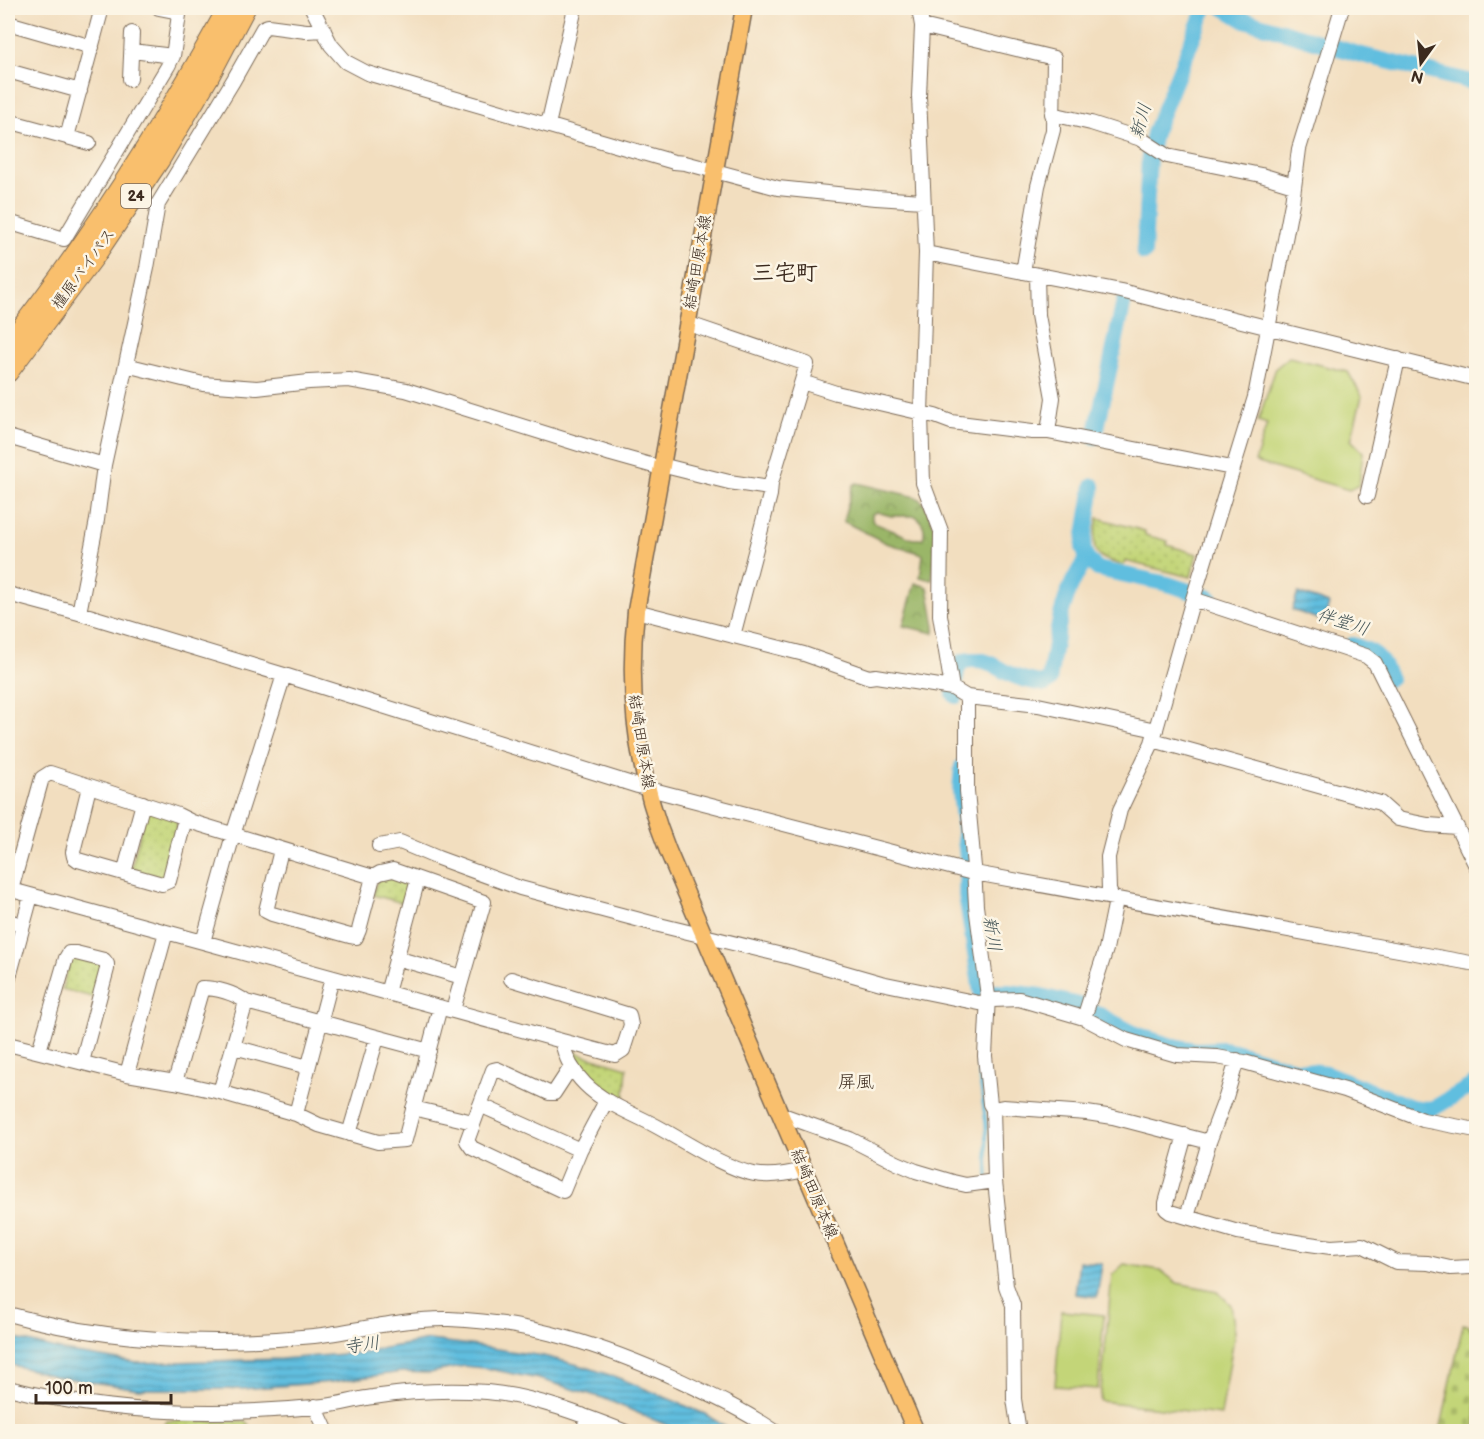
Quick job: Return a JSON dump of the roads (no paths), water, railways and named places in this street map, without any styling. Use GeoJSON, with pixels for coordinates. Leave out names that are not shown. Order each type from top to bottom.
{"type":"FeatureCollection","features":[{"type":"Feature","properties":{"kind":"highway","name":"橿原バイパス"},"geometry":{"type":"LineString","coordinates":[[8,343],[79,245],[146,145],[223,8]]}},
{"type":"Feature","properties":{"kind":"highway"},"geometry":{"type":"LineString","coordinates":[[8,343],[81,248],[148,147],[228,8]]}},
{"type":"Feature","properties":{"kind":"highway","name":"橿原バイパス"},"geometry":{"type":"LineString","coordinates":[[8,372],[94,257],[160,159],[208,78],[243,8]]}},
{"type":"Feature","properties":{"kind":"highway"},"geometry":{"type":"LineString","coordinates":[[8,365],[92,256],[158,157],[243,8]]}},
{"type":"Feature","properties":{"kind":"main road","name":"結崎田原本線"},"geometry":{"type":"LineString","coordinates":[[744,8],[636,611],[631,673],[637,738],[656,820],[703,936],[916,1431]]}},
{"type":"Feature","properties":{"kind":"street"},"geometry":{"type":"LineString","coordinates":[[67,137],[102,8]]}},
{"type":"Feature","properties":{"kind":"street"},"geometry":{"type":"LineString","coordinates":[[8,222],[64,239],[173,56],[180,10],[159,8]]}},
{"type":"Feature","properties":{"kind":"street"},"geometry":{"type":"LineString","coordinates":[[312,8],[331,45],[346,62],[367,73],[674,162],[778,188],[923,201]]}},
{"type":"Feature","properties":{"kind":"street"},"geometry":{"type":"LineString","coordinates":[[548,125],[575,8]]}},
{"type":"Feature","properties":{"kind":"street"},"geometry":{"type":"LineString","coordinates":[[919,8],[922,26],[919,96],[926,252],[921,414],[923,483],[940,531],[939,615],[952,688]]}},
{"type":"Feature","properties":{"kind":"street"},"geometry":{"type":"LineString","coordinates":[[1084,1018],[1106,950],[1115,905],[1108,890],[1108,857],[1120,810],[1154,735],[1194,594],[1255,397],[1292,203],[1299,149],[1342,8]]}},
{"type":"Feature","properties":{"kind":"street"},"geometry":{"type":"LineString","coordinates":[[8,23],[92,47]]}},
{"type":"Feature","properties":{"kind":"street"},"geometry":{"type":"LineString","coordinates":[[79,613],[97,520],[104,465],[147,268],[158,204],[263,28],[268,26],[306,31],[324,30]]}},
{"type":"Feature","properties":{"kind":"street"},"geometry":{"type":"LineString","coordinates":[[922,26],[1054,58],[1053,130],[1038,186],[1023,272]]}},
{"type":"Feature","properties":{"kind":"street"},"geometry":{"type":"LineString","coordinates":[[130,78],[132,33]]}},
{"type":"Feature","properties":{"kind":"street"},"geometry":{"type":"LineString","coordinates":[[132,51],[173,56]]}},
{"type":"Feature","properties":{"kind":"street"},"geometry":{"type":"LineString","coordinates":[[8,71],[80,91]]}},
{"type":"Feature","properties":{"kind":"street"},"geometry":{"type":"LineString","coordinates":[[1052,114],[1091,123],[1141,139],[1167,156],[1261,175],[1294,185]]}},
{"type":"Feature","properties":{"kind":"street"},"geometry":{"type":"LineString","coordinates":[[8,121],[89,142]]}},
{"type":"Feature","properties":{"kind":"street"},"geometry":{"type":"LineString","coordinates":[[926,252],[1121,291],[1476,379]]}},
{"type":"Feature","properties":{"kind":"street"},"geometry":{"type":"LineString","coordinates":[[1037,275],[1038,315],[1053,398],[1048,432]]}},
{"type":"Feature","properties":{"kind":"street"},"geometry":{"type":"LineString","coordinates":[[687,321],[692,325],[807,364],[770,488],[732,636]]}},
{"type":"Feature","properties":{"kind":"street"},"geometry":{"type":"LineString","coordinates":[[1367,496],[1398,359]]}},
{"type":"Feature","properties":{"kind":"street"},"geometry":{"type":"LineString","coordinates":[[126,365],[203,384],[257,388],[349,380],[406,390],[661,468],[665,466],[729,482],[770,488]]}},
{"type":"Feature","properties":{"kind":"street"},"geometry":{"type":"LineString","coordinates":[[802,382],[836,393],[951,422],[1048,432],[1232,468]]}},
{"type":"Feature","properties":{"kind":"street"},"geometry":{"type":"LineString","coordinates":[[8,437],[104,465]]}},
{"type":"Feature","properties":{"kind":"street"},"geometry":{"type":"LineString","coordinates":[[8,594],[284,675],[647,788],[969,872],[1476,964]]}},
{"type":"Feature","properties":{"kind":"street"},"geometry":{"type":"LineString","coordinates":[[1194,594],[1366,656],[1375,663],[1476,866]]}},
{"type":"Feature","properties":{"kind":"street"},"geometry":{"type":"LineString","coordinates":[[636,611],[804,654],[869,677],[876,676],[952,688],[968,697],[1038,705],[1154,735],[1380,803],[1398,819],[1428,825],[1457,827]]}},
{"type":"Feature","properties":{"kind":"street"},"geometry":{"type":"LineString","coordinates":[[203,942],[233,835],[284,675]]}},
{"type":"Feature","properties":{"kind":"street"},"geometry":{"type":"LineString","coordinates":[[968,697],[969,872],[988,996],[985,1056],[990,1104],[993,1109],[994,1181],[1006,1286],[1013,1305],[1014,1399],[1019,1431]]}},
{"type":"Feature","properties":{"kind":"street"},"geometry":{"type":"LineString","coordinates":[[373,877],[233,835],[50,773],[42,778],[9,890],[615,1055],[623,1050],[631,1025],[629,1015],[512,980]]}},
{"type":"Feature","properties":{"kind":"street"},"geometry":{"type":"LineString","coordinates":[[89,787],[73,852],[74,857],[78,860],[162,884],[169,881],[185,819]]}},
{"type":"Feature","properties":{"kind":"street"},"geometry":{"type":"LineString","coordinates":[[124,873],[143,803]]}},
{"type":"Feature","properties":{"kind":"street"},"geometry":{"type":"LineString","coordinates":[[379,846],[400,842],[520,888],[790,957],[881,983],[979,1003],[1019,999],[1084,1018],[1126,1040],[1177,1056],[1237,1060],[1345,1090],[1423,1120],[1476,1130]]}},
{"type":"Feature","properties":{"kind":"street"},"geometry":{"type":"LineString","coordinates":[[8,1044],[128,1074],[220,1092],[296,1114],[319,1125],[378,1142],[405,1140],[429,1051],[462,977],[484,902],[393,870],[380,873],[373,877],[356,937],[266,911],[281,850]]}},
{"type":"Feature","properties":{"kind":"street"},"geometry":{"type":"LineString","coordinates":[[387,993],[418,879]]}},
{"type":"Feature","properties":{"kind":"street"},"geometry":{"type":"LineString","coordinates":[[8,981],[31,896]]}},
{"type":"Feature","properties":{"kind":"street"},"geometry":{"type":"LineString","coordinates":[[8,921],[22,925]]}},
{"type":"Feature","properties":{"kind":"street"},"geometry":{"type":"LineString","coordinates":[[128,1074],[166,932]]}},
{"type":"Feature","properties":{"kind":"street"},"geometry":{"type":"LineString","coordinates":[[39,1051],[69,953],[104,960],[107,969],[82,1062]]}},
{"type":"Feature","properties":{"kind":"street"},"geometry":{"type":"LineString","coordinates":[[396,958],[462,977]]}},
{"type":"Feature","properties":{"kind":"street"},"geometry":{"type":"LineString","coordinates":[[296,1114],[332,978]]}},
{"type":"Feature","properties":{"kind":"street"},"geometry":{"type":"LineString","coordinates":[[175,1082],[202,988],[209,988],[240,997],[246,1002],[429,1051]]}},
{"type":"Feature","properties":{"kind":"street"},"geometry":{"type":"LineString","coordinates":[[220,1092],[246,1002]]}},
{"type":"Feature","properties":{"kind":"street"},"geometry":{"type":"LineString","coordinates":[[349,1134],[377,1038]]}},
{"type":"Feature","properties":{"kind":"street"},"geometry":{"type":"LineString","coordinates":[[562,1041],[571,1067],[586,1085],[606,1101],[730,1166],[754,1174],[776,1175],[804,1170]]}},
{"type":"Feature","properties":{"kind":"street"},"geometry":{"type":"LineString","coordinates":[[234,1047],[308,1067]]}},
{"type":"Feature","properties":{"kind":"street"},"geometry":{"type":"LineString","coordinates":[[1187,1217],[1237,1060]]}},
{"type":"Feature","properties":{"kind":"street"},"geometry":{"type":"LineString","coordinates":[[571,1067],[554,1093],[549,1093],[497,1069],[493,1070],[467,1141],[472,1148],[562,1191],[580,1150],[606,1101]]}},
{"type":"Feature","properties":{"kind":"street"},"geometry":{"type":"LineString","coordinates":[[480,1105],[580,1150]]}},
{"type":"Feature","properties":{"kind":"street"},"geometry":{"type":"LineString","coordinates":[[993,1109],[1003,1107],[1087,1113],[1133,1122],[1209,1142]]}},
{"type":"Feature","properties":{"kind":"street"},"geometry":{"type":"LineString","coordinates":[[413,1108],[473,1122]]}},
{"type":"Feature","properties":{"kind":"street"},"geometry":{"type":"LineString","coordinates":[[780,1114],[850,1139],[916,1171],[966,1185],[994,1181]]}},
{"type":"Feature","properties":{"kind":"street"},"geometry":{"type":"LineString","coordinates":[[1185,1136],[1171,1182],[1166,1209],[1238,1232],[1331,1247],[1362,1245],[1396,1262],[1428,1263],[1450,1268],[1476,1265]]}},
{"type":"Feature","properties":{"kind":"street"},"geometry":{"type":"LineString","coordinates":[[8,1314],[107,1335],[202,1342],[316,1335],[405,1322],[447,1319],[500,1323],[557,1334],[614,1353],[723,1400],[776,1431]]}},
{"type":"Feature","properties":{"kind":"street"},"geometry":{"type":"LineString","coordinates":[[8,1388],[89,1404],[187,1412],[242,1412],[315,1406],[436,1390],[489,1392],[547,1405],[626,1431]]}},
{"type":"Feature","properties":{"kind":"street"},"geometry":{"type":"LineString","coordinates":[[315,1406],[327,1431]]}},
{"type":"Feature","properties":{"kind":"street"},"geometry":{"type":"LineString","coordinates":[[582,1415],[592,1431]]}},
{"type":"Feature","properties":{"kind":"water"},"geometry":{"type":"Polygon","coordinates":[[[1298,593],[1329,604],[1324,621],[1292,610],[1298,593]]]}},
{"type":"Feature","properties":{"kind":"water"},"geometry":{"type":"Polygon","coordinates":[[[1079,1261],[1102,1264],[1097,1297],[1075,1294],[1079,1261]]]}},
{"type":"Feature","properties":{"kind":"water"},"geometry":{"type":"Polygon","coordinates":[[[8,1337],[64,1351],[137,1363],[281,1359],[357,1353],[429,1340],[463,1344],[543,1356],[586,1367],[624,1380],[705,1414],[732,1431],[680,1431],[603,1398],[539,1379],[464,1366],[430,1373],[401,1372],[332,1382],[241,1389],[139,1389],[59,1377],[8,1364],[8,1337]]]}},
{"type":"Feature","properties":{"kind":"waterway","name":"新川"},"geometry":{"type":"LineString","coordinates":[[1144,253],[1149,157],[1154,133],[1205,8]]}},
{"type":"Feature","properties":{"kind":"waterway"},"geometry":{"type":"LineString","coordinates":[[1224,8],[1242,19],[1358,54],[1476,83]]}},
{"type":"Feature","properties":{"kind":"waterway","name":"新川"},"geometry":{"type":"LineString","coordinates":[[1095,437],[1124,301]]}},
{"type":"Feature","properties":{"kind":"waterway","name":"新川"},"geometry":{"type":"LineString","coordinates":[[1087,559],[1083,547],[1093,486]]}},
{"type":"Feature","properties":{"kind":"waterway","name":"伴堂川"},"geometry":{"type":"LineString","coordinates":[[1087,559],[1098,569],[1168,584],[1210,598]]}},
{"type":"Feature","properties":{"kind":"waterway","name":"新川"},"geometry":{"type":"LineString","coordinates":[[956,696],[954,694],[957,670],[963,661],[984,661],[1024,680],[1045,684],[1049,681],[1065,601],[1078,572],[1087,559]]}},
{"type":"Feature","properties":{"kind":"waterway","name":"伴堂川"},"geometry":{"type":"LineString","coordinates":[[1352,645],[1376,656],[1383,664],[1390,679]]}},
{"type":"Feature","properties":{"kind":"waterway","name":"新川"},"geometry":{"type":"LineString","coordinates":[[962,766],[960,791],[967,858],[966,895],[981,992],[1009,992],[1041,996],[1083,1006],[1137,1035],[1172,1046],[1195,1050],[1234,1051],[1294,1069],[1326,1073],[1411,1107],[1434,1108],[1476,1083]]}},
{"type":"Feature","properties":{"kind":"waterway"},"geometry":{"type":"LineString","coordinates":[[980,1014],[978,1066],[986,1124],[988,1177]]}},
{"type":"Feature","properties":{"kind":"district","name":"三宅町"},"geometry":{"type":"Point","coordinates":[785,273]}},
{"type":"Feature","properties":{"kind":"district","name":"屏風"},"geometry":{"type":"Point","coordinates":[856,1082]}},
{"type":"Feature","properties":{"kind":"water label","name":"寺川"},"geometry":{"type":"Point","coordinates":[362,1345]}}]}
